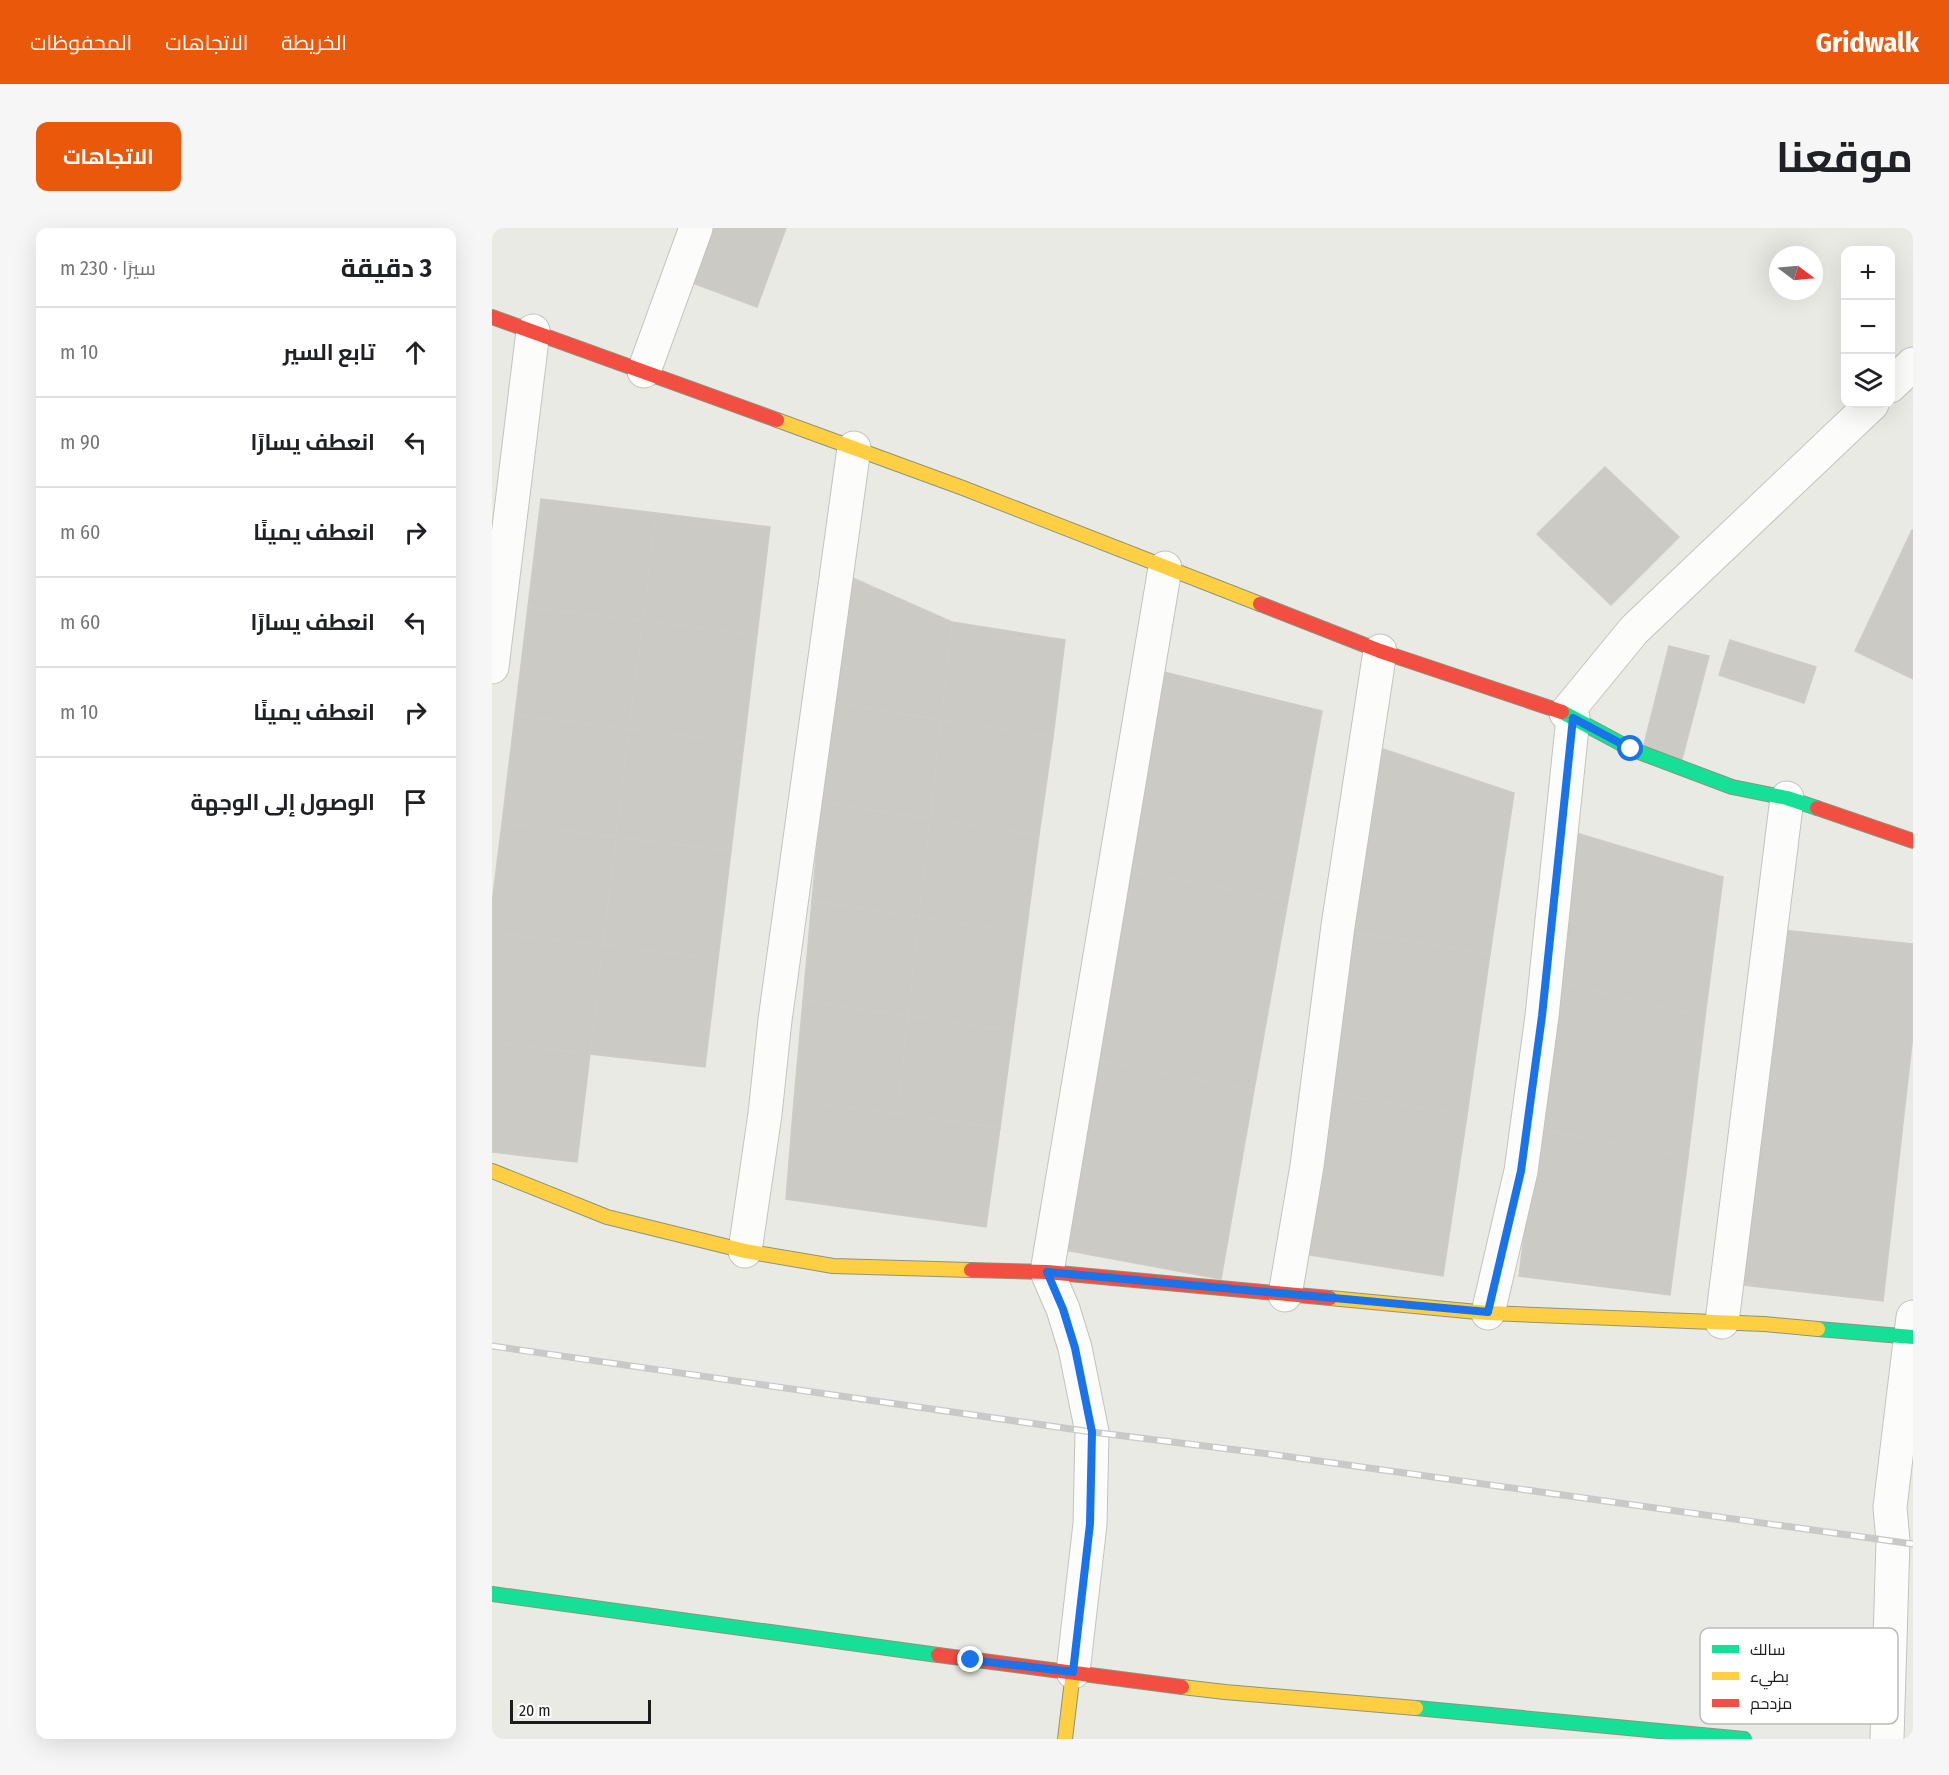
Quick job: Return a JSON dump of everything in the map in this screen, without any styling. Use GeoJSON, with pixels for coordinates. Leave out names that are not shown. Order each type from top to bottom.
{"type":"FeatureCollection","features":[{"type":"Feature","properties":{"kind":"street"},"geometry":{"type":"LineString","coordinates":[[644,371],[696,228]]}},
{"type":"Feature","properties":{"kind":"street"},"geometry":{"type":"LineString","coordinates":[[492,317],[963,488],[1380,651],[1569,716],[1631,749],[1732,787],[1786,798],[1913,841]]}},
{"type":"Feature","properties":{"kind":"street"},"geometry":{"type":"LineString","coordinates":[[492,668],[533,331]]}},
{"type":"Feature","properties":{"kind":"street"},"geometry":{"type":"LineString","coordinates":[[1895,381],[1913,364]]}},
{"type":"Feature","properties":{"kind":"street"},"geometry":{"type":"LineString","coordinates":[[1488,1312],[1521,1171],[1542,1016],[1569,716],[1634,630],[1868,408]]}},
{"type":"Feature","properties":{"kind":"street"},"geometry":{"type":"LineString","coordinates":[[745,1251],[854,448]]}},
{"type":"Feature","properties":{"kind":"street"},"geometry":{"type":"LineString","coordinates":[[1065,1739],[1090,1524],[1092,1432],[1075,1348],[1063,1309],[1047,1272],[1165,568]]}},
{"type":"Feature","properties":{"kind":"street"},"geometry":{"type":"LineString","coordinates":[[1285,1295],[1307,1166],[1338,926],[1380,651]]}},
{"type":"Feature","properties":{"kind":"street"},"geometry":{"type":"LineString","coordinates":[[1722,1322],[1786,798]]}},
{"type":"Feature","properties":{"kind":"street"},"geometry":{"type":"LineString","coordinates":[[492,1171],[607,1217],[745,1251],[833,1266],[1047,1272],[1488,1312],[1912,1330],[1902,1506],[1893,1541],[1890,1628]]}},
{"type":"Feature","properties":{"kind":"street"},"geometry":{"type":"LineString","coordinates":[[492,1594],[971,1660],[1225,1692],[1744,1739]]}},
{"type":"Feature","properties":{"kind":"street"},"geometry":{"type":"LineString","coordinates":[[1887,1724],[1887,1739]]}},
{"type":"Feature","properties":{"kind":"building"},"geometry":{"type":"Polygon","coordinates":[[[709,228],[786,228],[757,307],[690,282],[709,228]]]}},
{"type":"Feature","properties":{"kind":"building"},"geometry":{"type":"Polygon","coordinates":[[[1605,467],[1679,537],[1611,605],[1537,534],[1605,467]]]}},
{"type":"Feature","properties":{"kind":"building"},"geometry":{"type":"Polygon","coordinates":[[[541,499],[656,513],[643,621],[528,607],[541,499]]]}},
{"type":"Feature","properties":{"kind":"building"},"geometry":{"type":"Polygon","coordinates":[[[656,513],[770,527],[757,635],[643,621],[656,513]]]}},
{"type":"Feature","properties":{"kind":"building"},"geometry":{"type":"Polygon","coordinates":[[[1913,530],[1913,679],[1855,651],[1913,530]]]}},
{"type":"Feature","properties":{"kind":"building"},"geometry":{"type":"Polygon","coordinates":[[[846,575],[952,622],[941,720],[829,702],[846,575]]]}},
{"type":"Feature","properties":{"kind":"building"},"geometry":{"type":"Polygon","coordinates":[[[528,607],[643,621],[629,729],[515,715],[528,607]]]}},
{"type":"Feature","properties":{"kind":"building"},"geometry":{"type":"Polygon","coordinates":[[[643,621],[757,635],[744,743],[629,729],[643,621]]]}},
{"type":"Feature","properties":{"kind":"building"},"geometry":{"type":"Polygon","coordinates":[[[952,622],[1065,640],[1053,737],[941,720],[952,622]]]}},
{"type":"Feature","properties":{"kind":"building"},"geometry":{"type":"Polygon","coordinates":[[[1730,640],[1816,667],[1804,703],[1719,675],[1730,640]]]}},
{"type":"Feature","properties":{"kind":"building"},"geometry":{"type":"Polygon","coordinates":[[[1669,646],[1709,656],[1682,759],[1643,748],[1669,646]]]}},
{"type":"Feature","properties":{"kind":"building"},"geometry":{"type":"Polygon","coordinates":[[[1160,671],[1322,711],[1288,900],[1127,870],[1160,671]]]}},
{"type":"Feature","properties":{"kind":"building"},"geometry":{"type":"Polygon","coordinates":[[[829,702],[941,720],[930,819],[821,802],[829,702]]]}},
{"type":"Feature","properties":{"kind":"building"},"geometry":{"type":"Polygon","coordinates":[[[515,715],[629,729],[616,837],[502,823],[515,715]]]}},
{"type":"Feature","properties":{"kind":"building"},"geometry":{"type":"Polygon","coordinates":[[[941,720],[1053,737],[1039,835],[930,819],[941,720]]]}},
{"type":"Feature","properties":{"kind":"building"},"geometry":{"type":"Polygon","coordinates":[[[629,729],[744,743],[731,851],[616,837],[629,729]]]}},
{"type":"Feature","properties":{"kind":"building"},"geometry":{"type":"Polygon","coordinates":[[[1374,746],[1514,793],[1490,954],[1351,932],[1374,746]]]}},
{"type":"Feature","properties":{"kind":"building"},"geometry":{"type":"Polygon","coordinates":[[[821,802],[930,819],[919,917],[812,901],[821,802]]]}},
{"type":"Feature","properties":{"kind":"building"},"geometry":{"type":"Polygon","coordinates":[[[930,819],[1039,835],[1026,933],[919,917],[930,819]]]}},
{"type":"Feature","properties":{"kind":"building"},"geometry":{"type":"Polygon","coordinates":[[[502,823],[616,837],[603,945],[492,933],[492,904],[502,823]]]}},
{"type":"Feature","properties":{"kind":"building"},"geometry":{"type":"Polygon","coordinates":[[[1573,832],[1723,877],[1705,1017],[1555,981],[1573,832]]]}},
{"type":"Feature","properties":{"kind":"building"},"geometry":{"type":"Polygon","coordinates":[[[616,837],[731,851],[718,959],[603,945],[616,837]]]}},
{"type":"Feature","properties":{"kind":"building"},"geometry":{"type":"Polygon","coordinates":[[[1127,870],[1288,900],[1254,1090],[1093,1060],[1127,870]]]}},
{"type":"Feature","properties":{"kind":"building"},"geometry":{"type":"Polygon","coordinates":[[[812,901],[919,917],[908,1016],[803,1001],[812,901]]]}},
{"type":"Feature","properties":{"kind":"building"},"geometry":{"type":"Polygon","coordinates":[[[919,917],[1026,933],[1013,1031],[908,1016],[919,917]]]}},
{"type":"Feature","properties":{"kind":"building"},"geometry":{"type":"Polygon","coordinates":[[[1774,929],[1913,944],[1913,1034],[1883,1301],[1735,1284],[1774,929]]]}},
{"type":"Feature","properties":{"kind":"building"},"geometry":{"type":"Polygon","coordinates":[[[1351,932],[1490,954],[1467,1115],[1328,1093],[1351,932]]]}},
{"type":"Feature","properties":{"kind":"building"},"geometry":{"type":"Polygon","coordinates":[[[492,933],[603,945],[590,1054],[492,1042],[492,933]]]}},
{"type":"Feature","properties":{"kind":"building"},"geometry":{"type":"Polygon","coordinates":[[[603,945],[718,959],[705,1067],[590,1054],[603,945]]]}},
{"type":"Feature","properties":{"kind":"building"},"geometry":{"type":"Polygon","coordinates":[[[1555,981],[1705,1017],[1688,1157],[1537,1129],[1555,981]]]}},
{"type":"Feature","properties":{"kind":"building"},"geometry":{"type":"Polygon","coordinates":[[[803,1001],[908,1016],[897,1115],[794,1100],[803,1001]]]}},
{"type":"Feature","properties":{"kind":"building"},"geometry":{"type":"Polygon","coordinates":[[[908,1016],[1013,1031],[1000,1128],[897,1115],[908,1016]]]}},
{"type":"Feature","properties":{"kind":"building"},"geometry":{"type":"Polygon","coordinates":[[[492,1042],[590,1054],[577,1162],[492,1152],[492,1042]]]}},
{"type":"Feature","properties":{"kind":"building"},"geometry":{"type":"Polygon","coordinates":[[[1093,1060],[1254,1090],[1221,1279],[1059,1249],[1093,1060]]]}},
{"type":"Feature","properties":{"kind":"building"},"geometry":{"type":"Polygon","coordinates":[[[1328,1093],[1467,1115],[1443,1276],[1303,1254],[1328,1093]]]}},
{"type":"Feature","properties":{"kind":"building"},"geometry":{"type":"Polygon","coordinates":[[[794,1100],[1000,1128],[986,1227],[786,1199],[794,1100]]]}},
{"type":"Feature","properties":{"kind":"building"},"geometry":{"type":"Polygon","coordinates":[[[1537,1129],[1688,1157],[1670,1295],[1519,1276],[1537,1129]]]}},
{"type":"Feature","properties":{"kind":"railway"},"geometry":{"type":"LineString","coordinates":[[492,1346],[1092,1432],[1269,1454],[1913,1544]]}},
{"type":"Feature","properties":{"kind":"traffic: fast"},"geometry":{"type":"LineString","coordinates":[[1562,712],[1631,749],[1732,787],[1787,798],[1817,808]]}},
{"type":"Feature","properties":{"kind":"traffic: fast"},"geometry":{"type":"LineString","coordinates":[[1818,1329],[1913,1337]]}},
{"type":"Feature","properties":{"kind":"traffic: fast"},"geometry":{"type":"LineString","coordinates":[[492,1594],[938,1655]]}},
{"type":"Feature","properties":{"kind":"traffic: fast"},"geometry":{"type":"LineString","coordinates":[[1416,1708],[1744,1739]]}},
{"type":"Feature","properties":{"kind":"traffic: slow"},"geometry":{"type":"LineString","coordinates":[[777,420],[963,488],[1260,604]]}},
{"type":"Feature","properties":{"kind":"traffic: slow"},"geometry":{"type":"LineString","coordinates":[[492,1171],[607,1217],[745,1251],[833,1266],[971,1270]]}},
{"type":"Feature","properties":{"kind":"traffic: slow"},"geometry":{"type":"LineString","coordinates":[[1330,1298],[1488,1313],[1764,1324],[1818,1329]]}},
{"type":"Feature","properties":{"kind":"traffic: slow"},"geometry":{"type":"LineString","coordinates":[[1065,1739],[1073,1672]]}},
{"type":"Feature","properties":{"kind":"traffic: slow"},"geometry":{"type":"LineString","coordinates":[[1182,1687],[1416,1708]]}},
{"type":"Feature","properties":{"kind":"traffic: jam"},"geometry":{"type":"LineString","coordinates":[[492,317],[777,420]]}},
{"type":"Feature","properties":{"kind":"traffic: jam"},"geometry":{"type":"LineString","coordinates":[[1260,604],[1380,651],[1562,712]]}},
{"type":"Feature","properties":{"kind":"traffic: jam"},"geometry":{"type":"LineString","coordinates":[[1817,808],[1913,841]]}},
{"type":"Feature","properties":{"kind":"traffic: jam"},"geometry":{"type":"LineString","coordinates":[[971,1270],[1047,1272],[1330,1298]]}},
{"type":"Feature","properties":{"kind":"traffic: jam"},"geometry":{"type":"LineString","coordinates":[[938,1655],[1182,1687]]}},
{"type":"Feature","properties":{"kind":"route"},"geometry":{"type":"LineString","coordinates":[[971,1660],[1073,1672],[1090,1524],[1092,1432],[1075,1348],[1063,1309],[1047,1272],[1488,1312],[1521,1171],[1542,1016],[1573,718],[1631,749]]}}]}
